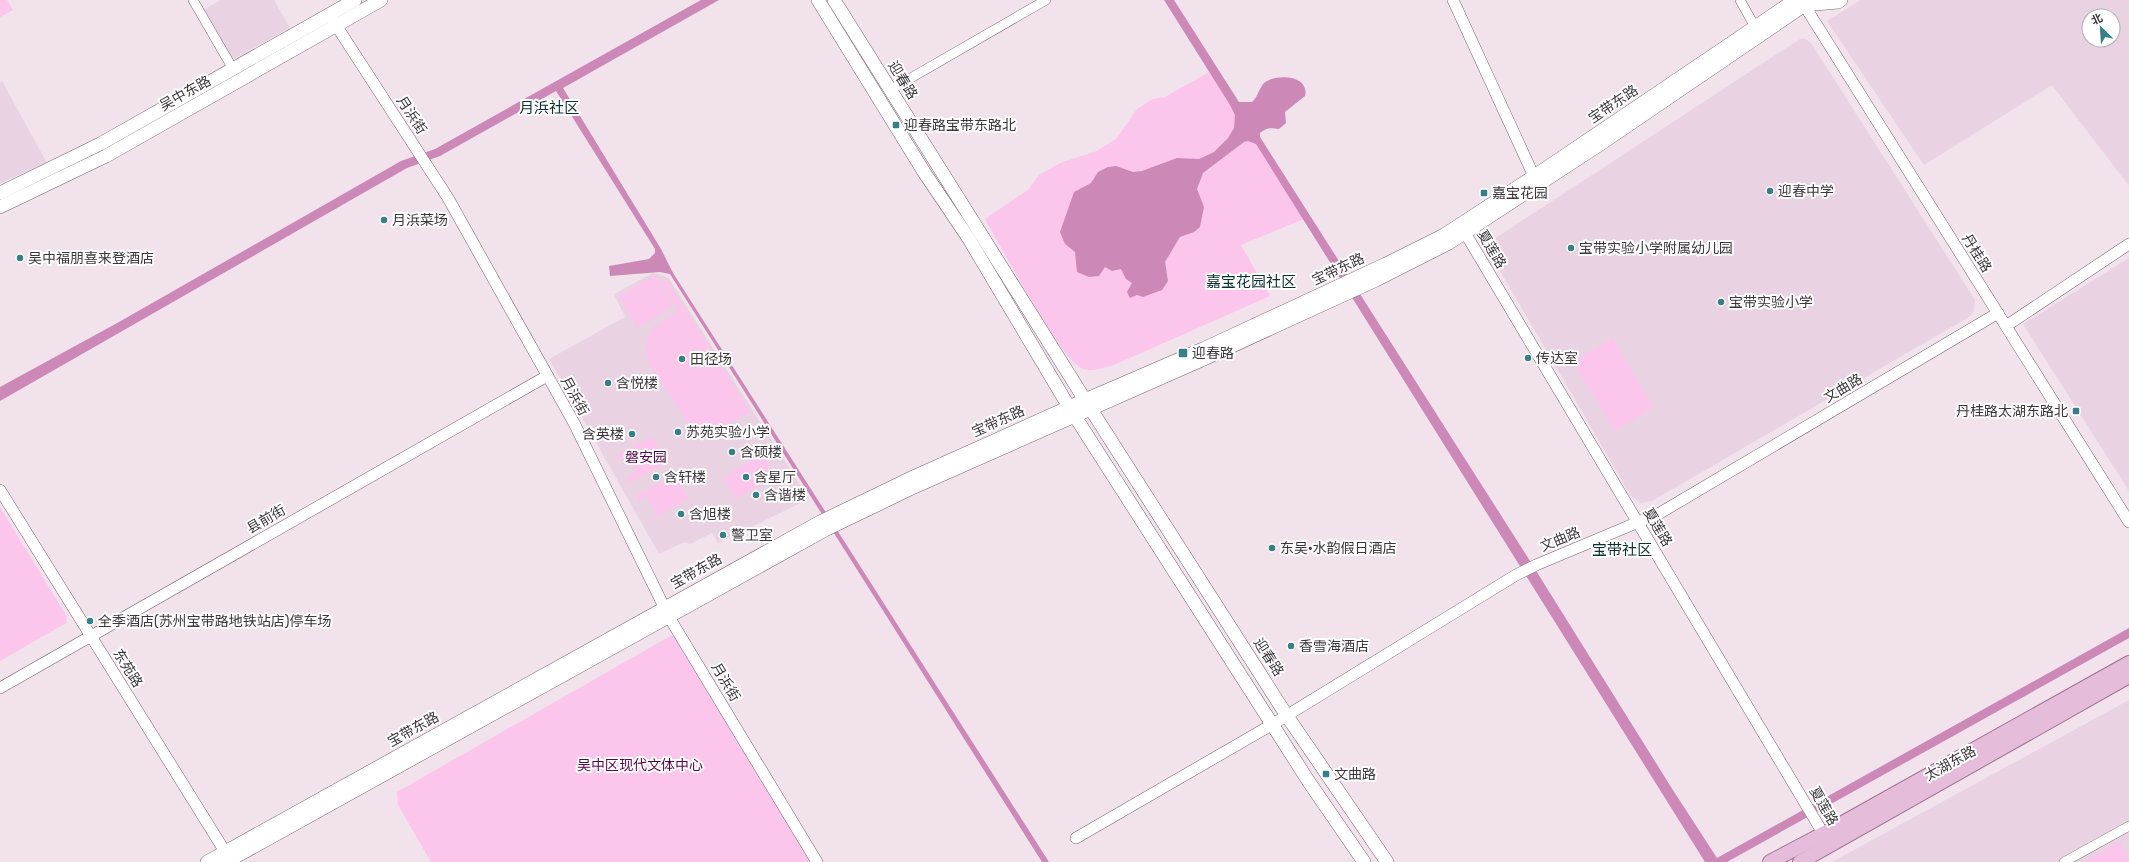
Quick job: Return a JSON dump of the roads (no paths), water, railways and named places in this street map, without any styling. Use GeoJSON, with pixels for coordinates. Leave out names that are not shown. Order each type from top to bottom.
{"type":"FeatureCollection","features":[{"type":"Feature","properties":{"kind":"main road","name":"吴中东路"},"geometry":{"type":"LineString","coordinates":[[0,207],[106,156],[333,20],[356,0]]}},
{"type":"Feature","properties":{"kind":"main road","name":"吴中东路"},"geometry":{"type":"LineString","coordinates":[[0,193],[100,144],[233,69],[333,20],[381,0]]}},
{"type":"Feature","properties":{"kind":"main road"},"geometry":{"type":"LineString","coordinates":[[818,0],[924,172],[969,239],[1072,411],[1309,782],[1364,862]]}},
{"type":"Feature","properties":{"kind":"main road","name":"迎春路"},"geometry":{"type":"LineString","coordinates":[[834,0],[1087,404],[1287,716],[1387,862]]}},
{"type":"Feature","properties":{"kind":"main road"},"geometry":{"type":"LineString","coordinates":[[1803,1],[1838,2],[1841,0]]}},
{"type":"Feature","properties":{"kind":"main road","name":"宝带东路"},"geometry":{"type":"LineString","coordinates":[[1536,181],[1755,27],[1803,1]]}},
{"type":"Feature","properties":{"kind":"main road","name":"宝带东路"},"geometry":{"type":"LineString","coordinates":[[207,862],[228,859],[666,612],[828,523],[914,487],[1087,404],[1206,358],[1320,300],[1374,276],[1463,229],[1803,1]]}},
{"type":"Feature","properties":{"kind":"main road","name":"太湖东路"},"geometry":{"type":"LineString","coordinates":[[1800,862],[1827,840],[2129,663]]}},
{"type":"Feature","properties":{"kind":"main road","name":"太湖东路"},"geometry":{"type":"LineString","coordinates":[[1770,862],[1827,840],[2129,676]]}},
{"type":"Feature","properties":{"kind":"street"},"geometry":{"type":"LineString","coordinates":[[193,0],[233,69]]}},
{"type":"Feature","properties":{"kind":"street"},"geometry":{"type":"LineString","coordinates":[[890,90],[1046,0]]}},
{"type":"Feature","properties":{"kind":"street"},"geometry":{"type":"LineString","coordinates":[[1453,0],[1536,181]]}},
{"type":"Feature","properties":{"kind":"street"},"geometry":{"type":"LineString","coordinates":[[1740,0],[1755,27]]}},
{"type":"Feature","properties":{"kind":"street","name":"丹桂路"},"geometry":{"type":"LineString","coordinates":[[1803,1],[2129,522]]}},
{"type":"Feature","properties":{"kind":"street","name":"月浜街"},"geometry":{"type":"LineString","coordinates":[[333,20],[448,198],[574,423],[666,612],[817,862]]}},
{"type":"Feature","properties":{"kind":"street","name":"夏莲路"},"geometry":{"type":"LineString","coordinates":[[1463,229],[1827,840]]}},
{"type":"Feature","properties":{"kind":"street"},"geometry":{"type":"LineString","coordinates":[[2006,326],[2129,244]]}},
{"type":"Feature","properties":{"kind":"street","name":"文曲路"},"geometry":{"type":"LineString","coordinates":[[1076,838],[1287,716],[1520,573],[1660,513],[1998,313]]}},
{"type":"Feature","properties":{"kind":"street","name":"县前街"},"geometry":{"type":"LineString","coordinates":[[0,688],[547,376]]}},
{"type":"Feature","properties":{"kind":"street","name":"东苑路"},"geometry":{"type":"LineString","coordinates":[[0,490],[228,859]]}},
{"type":"Feature","properties":{"kind":"street"},"geometry":{"type":"LineString","coordinates":[[2064,862],[2129,826]]}},
{"type":"Feature","properties":{"kind":"place","name":"迎春路宝带东路北"},"geometry":{"type":"Point","coordinates":[896,125]}},
{"type":"Feature","properties":{"kind":"place","name":"迎春中学"},"geometry":{"type":"Point","coordinates":[1770,191]}},
{"type":"Feature","properties":{"kind":"place","name":"嘉宝花园"},"geometry":{"type":"Point","coordinates":[1484,193]}},
{"type":"Feature","properties":{"kind":"place","name":"月浜菜场"},"geometry":{"type":"Point","coordinates":[384,220]}},
{"type":"Feature","properties":{"kind":"place","name":"宝带实验小学附属幼儿园"},"geometry":{"type":"Point","coordinates":[1571,248]}},
{"type":"Feature","properties":{"kind":"place","name":"吴中福朋喜来登酒店"},"geometry":{"type":"Point","coordinates":[20,258]}},
{"type":"Feature","properties":{"kind":"place","name":"宝带实验小学"},"geometry":{"type":"Point","coordinates":[1721,302]}},
{"type":"Feature","properties":{"kind":"place","name":"迎春路"},"geometry":{"type":"Point","coordinates":[1183,353]}},
{"type":"Feature","properties":{"kind":"place","name":"传达室"},"geometry":{"type":"Point","coordinates":[1528,358]}},
{"type":"Feature","properties":{"kind":"place","name":"田径场"},"geometry":{"type":"Point","coordinates":[682,359]}},
{"type":"Feature","properties":{"kind":"place","name":"含悦楼"},"geometry":{"type":"Point","coordinates":[608,383]}},
{"type":"Feature","properties":{"kind":"place","name":"丹桂路太湖东路北"},"geometry":{"type":"Point","coordinates":[2076,411]}},
{"type":"Feature","properties":{"kind":"place","name":"苏苑实验小学"},"geometry":{"type":"Point","coordinates":[678,432]}},
{"type":"Feature","properties":{"kind":"place","name":"含英楼"},"geometry":{"type":"Point","coordinates":[632,434]}},
{"type":"Feature","properties":{"kind":"place","name":"含硕楼"},"geometry":{"type":"Point","coordinates":[732,452]}},
{"type":"Feature","properties":{"kind":"place","name":"含轩楼"},"geometry":{"type":"Point","coordinates":[656,477]}},
{"type":"Feature","properties":{"kind":"place","name":"含星厅"},"geometry":{"type":"Point","coordinates":[746,477]}},
{"type":"Feature","properties":{"kind":"place","name":"含谐楼"},"geometry":{"type":"Point","coordinates":[756,495]}},
{"type":"Feature","properties":{"kind":"place","name":"含旭楼"},"geometry":{"type":"Point","coordinates":[681,514]}},
{"type":"Feature","properties":{"kind":"place","name":"警卫室"},"geometry":{"type":"Point","coordinates":[723,535]}},
{"type":"Feature","properties":{"kind":"place","name":"东吴·水韵假日酒店"},"geometry":{"type":"Point","coordinates":[1272,548]}},
{"type":"Feature","properties":{"kind":"place","name":"全季酒店(苏州宝带路地铁站店)停车场"},"geometry":{"type":"Point","coordinates":[90,621]}},
{"type":"Feature","properties":{"kind":"place","name":"香雪海酒店"},"geometry":{"type":"Point","coordinates":[1291,646]}},
{"type":"Feature","properties":{"kind":"place","name":"文曲路"},"geometry":{"type":"Point","coordinates":[1326,774]}},
{"type":"Feature","properties":{"kind":"district","name":"月浜社区"},"geometry":{"type":"Point","coordinates":[549,108]}},
{"type":"Feature","properties":{"kind":"district","name":"嘉宝花园社区"},"geometry":{"type":"Point","coordinates":[1251,282]}},
{"type":"Feature","properties":{"kind":"district","name":"宝带社区"},"geometry":{"type":"Point","coordinates":[1622,550]}},
{"type":"Feature","properties":{"kind":"park label","name":"磐安园"},"geometry":{"type":"Point","coordinates":[646,457]}},
{"type":"Feature","properties":{"kind":"park label","name":"吴中区现代文体中心"},"geometry":{"type":"Point","coordinates":[640,765]}}]}
